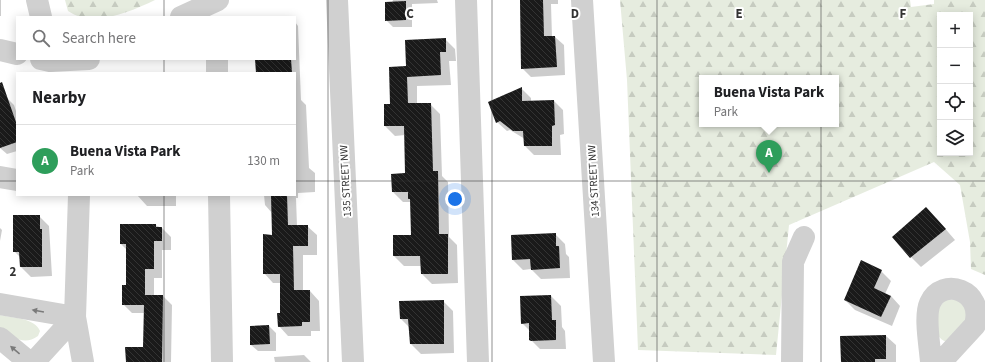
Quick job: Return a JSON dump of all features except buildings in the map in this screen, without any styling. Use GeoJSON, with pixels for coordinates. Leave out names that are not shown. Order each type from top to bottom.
{"type":"FeatureCollection","features":[{"type":"Feature","properties":{"kind":"street"},"geometry":{"type":"LineString","coordinates":[[37,0],[41,16]]}},
{"type":"Feature","properties":{"kind":"street","name":"135 STREET NW"},"geometry":{"type":"LineString","coordinates":[[337,0],[353,362]]}},
{"type":"Feature","properties":{"kind":"street"},"geometry":{"type":"LineString","coordinates":[[466,0],[478,362]]}},
{"type":"Feature","properties":{"kind":"street","name":"134 STREET NW"},"geometry":{"type":"LineString","coordinates":[[582,0],[604,362]]}},
{"type":"Feature","properties":{"kind":"street"},"geometry":{"type":"LineString","coordinates":[[184,16],[216,6]]}},
{"type":"Feature","properties":{"kind":"street"},"geometry":{"type":"LineString","coordinates":[[0,50],[16,54]]}},
{"type":"Feature","properties":{"kind":"street"},"geometry":{"type":"LineString","coordinates":[[48,63],[79,60]]}},
{"type":"Feature","properties":{"kind":"street"},"geometry":{"type":"LineString","coordinates":[[217,60],[217,72]]}},
{"type":"Feature","properties":{"kind":"street"},"geometry":{"type":"LineString","coordinates":[[0,177],[16,180]]}},
{"type":"Feature","properties":{"kind":"street"},"geometry":{"type":"LineString","coordinates":[[79,196],[75,317],[83,362]]}},
{"type":"Feature","properties":{"kind":"street"},"geometry":{"type":"LineString","coordinates":[[219,196],[222,362]]}},
{"type":"Feature","properties":{"kind":"street"},"geometry":{"type":"LineString","coordinates":[[792,362],[793,262],[804,237]]}},
{"type":"Feature","properties":{"kind":"street"},"geometry":{"type":"LineString","coordinates":[[931,362],[928,314],[930,303],[940,292],[956,289],[970,296],[977,309],[977,317],[975,325],[941,362]]}},
{"type":"Feature","properties":{"kind":"street"},"geometry":{"type":"LineString","coordinates":[[0,304],[75,317]]}},
{"type":"Feature","properties":{"kind":"street"},"geometry":{"type":"LineString","coordinates":[[34,362],[75,317]]}},
{"type":"Feature","properties":{"kind":"street"},"geometry":{"type":"LineString","coordinates":[[0,338],[29,362]]}},
{"type":"Feature","properties":{"kind":"green space"},"geometry":{"type":"Polygon","coordinates":[[[65,0],[155,0],[112,16],[78,16],[68,11],[65,0]]]}},
{"type":"Feature","properties":{"kind":"green space"},"geometry":{"type":"Polygon","coordinates":[[[620,0],[910,0],[911,7],[934,4],[934,0],[985,0],[985,275],[971,269],[970,242],[960,185],[934,162],[789,225],[776,355],[638,350],[627,80],[620,0]]]}},
{"type":"Feature","properties":{"kind":"green space"},"geometry":{"type":"Polygon","coordinates":[[[946,299],[964,301],[970,319],[947,342],[940,338],[935,325],[938,310],[946,299]]]}},
{"type":"Feature","properties":{"kind":"green space"},"geometry":{"type":"Polygon","coordinates":[[[0,315],[23,319],[33,323],[40,331],[38,336],[33,339],[23,340],[9,335],[0,329],[0,315]]]}},
{"type":"Feature","properties":{"kind":"place","name":"Buena Vista Park"},"geometry":{"type":"Point","coordinates":[769,173]}}]}
